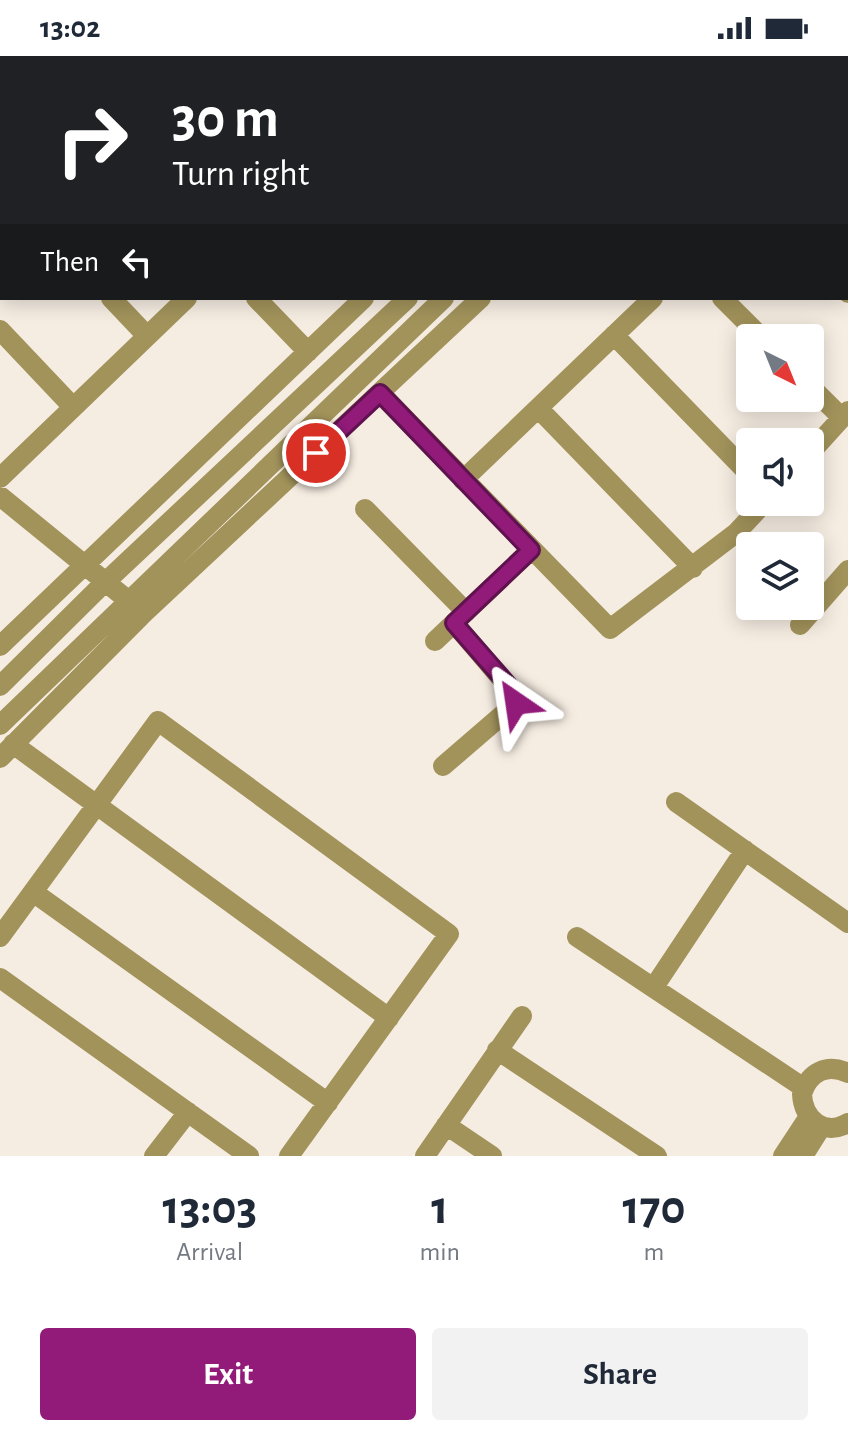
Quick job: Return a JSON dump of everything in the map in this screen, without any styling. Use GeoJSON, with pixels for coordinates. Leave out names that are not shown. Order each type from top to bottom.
{"type":"FeatureCollection","features":[{"type":"Feature","properties":{"kind":"street"},"geometry":{"type":"LineString","coordinates":[[113,300],[147,336]]}},
{"type":"Feature","properties":{"kind":"street"},"geometry":{"type":"LineString","coordinates":[[0,478],[185,300]]}},
{"type":"Feature","properties":{"kind":"street"},"geometry":{"type":"LineString","coordinates":[[258,300],[308,352]]}},
{"type":"Feature","properties":{"kind":"street"},"geometry":{"type":"LineString","coordinates":[[0,646],[362,300]]}},
{"type":"Feature","properties":{"kind":"street"},"geometry":{"type":"LineString","coordinates":[[0,686],[102,585],[406,300]]}},
{"type":"Feature","properties":{"kind":"street"},"geometry":{"type":"LineString","coordinates":[[389,1018],[95,807],[7,751],[133,608],[444,300]]}},
{"type":"Feature","properties":{"kind":"street"},"geometry":{"type":"LineString","coordinates":[[448,300],[463,316]]}},
{"type":"Feature","properties":{"kind":"street"},"geometry":{"type":"LineString","coordinates":[[0,725],[380,393],[479,300]]}},
{"type":"Feature","properties":{"kind":"street"},"geometry":{"type":"LineString","coordinates":[[463,480],[651,300]]}},
{"type":"Feature","properties":{"kind":"street"},"geometry":{"type":"LineString","coordinates":[[724,300],[748,324]]}},
{"type":"Feature","properties":{"kind":"street"},"geometry":{"type":"LineString","coordinates":[[0,330],[73,407]]}},
{"type":"Feature","properties":{"kind":"street"},"geometry":{"type":"LineString","coordinates":[[614,335],[736,461]]}},
{"type":"Feature","properties":{"kind":"street"},"geometry":{"type":"LineString","coordinates":[[380,393],[610,629],[693,568],[752,516]]}},
{"type":"Feature","properties":{"kind":"street"},"geometry":{"type":"LineString","coordinates":[[824,398],[845,415],[824,438]]}},
{"type":"Feature","properties":{"kind":"street"},"geometry":{"type":"LineString","coordinates":[[538,408],[693,568]]}},
{"type":"Feature","properties":{"kind":"street"},"geometry":{"type":"LineString","coordinates":[[0,496],[133,608]]}},
{"type":"Feature","properties":{"kind":"street"},"geometry":{"type":"LineString","coordinates":[[365,509],[460,617],[517,697],[516,703],[443,766]]}},
{"type":"Feature","properties":{"kind":"street"},"geometry":{"type":"LineString","coordinates":[[435,641],[531,550]]}},
{"type":"Feature","properties":{"kind":"street"},"geometry":{"type":"LineString","coordinates":[[800,625],[848,570]]}},
{"type":"Feature","properties":{"kind":"street"},"geometry":{"type":"LineString","coordinates":[[0,937],[158,721],[449,934],[289,1156]]}},
{"type":"Feature","properties":{"kind":"street"},"geometry":{"type":"LineString","coordinates":[[676,802],[848,923]]}},
{"type":"Feature","properties":{"kind":"street"},"geometry":{"type":"LineString","coordinates":[[654,987],[745,850]]}},
{"type":"Feature","properties":{"kind":"street"},"geometry":{"type":"LineString","coordinates":[[33,892],[328,1103]]}},
{"type":"Feature","properties":{"kind":"street"},"geometry":{"type":"LineString","coordinates":[[577,937],[804,1088]]}},
{"type":"Feature","properties":{"kind":"street"},"geometry":{"type":"LineString","coordinates":[[0,978],[249,1156]]}},
{"type":"Feature","properties":{"kind":"street"},"geometry":{"type":"LineString","coordinates":[[425,1156],[522,1016]]}},
{"type":"Feature","properties":{"kind":"street"},"geometry":{"type":"LineString","coordinates":[[497,1050],[657,1156]]}},
{"type":"Feature","properties":{"kind":"street"},"geometry":{"type":"LineString","coordinates":[[834,1124],[802,1106],[804,1088],[815,1073],[845,1069]]}},
{"type":"Feature","properties":{"kind":"street"},"geometry":{"type":"LineString","coordinates":[[154,1156],[188,1112]]}},
{"type":"Feature","properties":{"kind":"street"},"geometry":{"type":"LineString","coordinates":[[783,1156],[834,1124]]}},
{"type":"Feature","properties":{"kind":"street"},"geometry":{"type":"LineString","coordinates":[[803,1156],[834,1124]]}},
{"type":"Feature","properties":{"kind":"street"},"geometry":{"type":"LineString","coordinates":[[446,1125],[492,1156]]}},
{"type":"Feature","properties":{"kind":"route"},"geometry":{"type":"LineString","coordinates":[[316,453],[380,393],[531,550],[454,623],[515,693],[516,703]]}}]}
